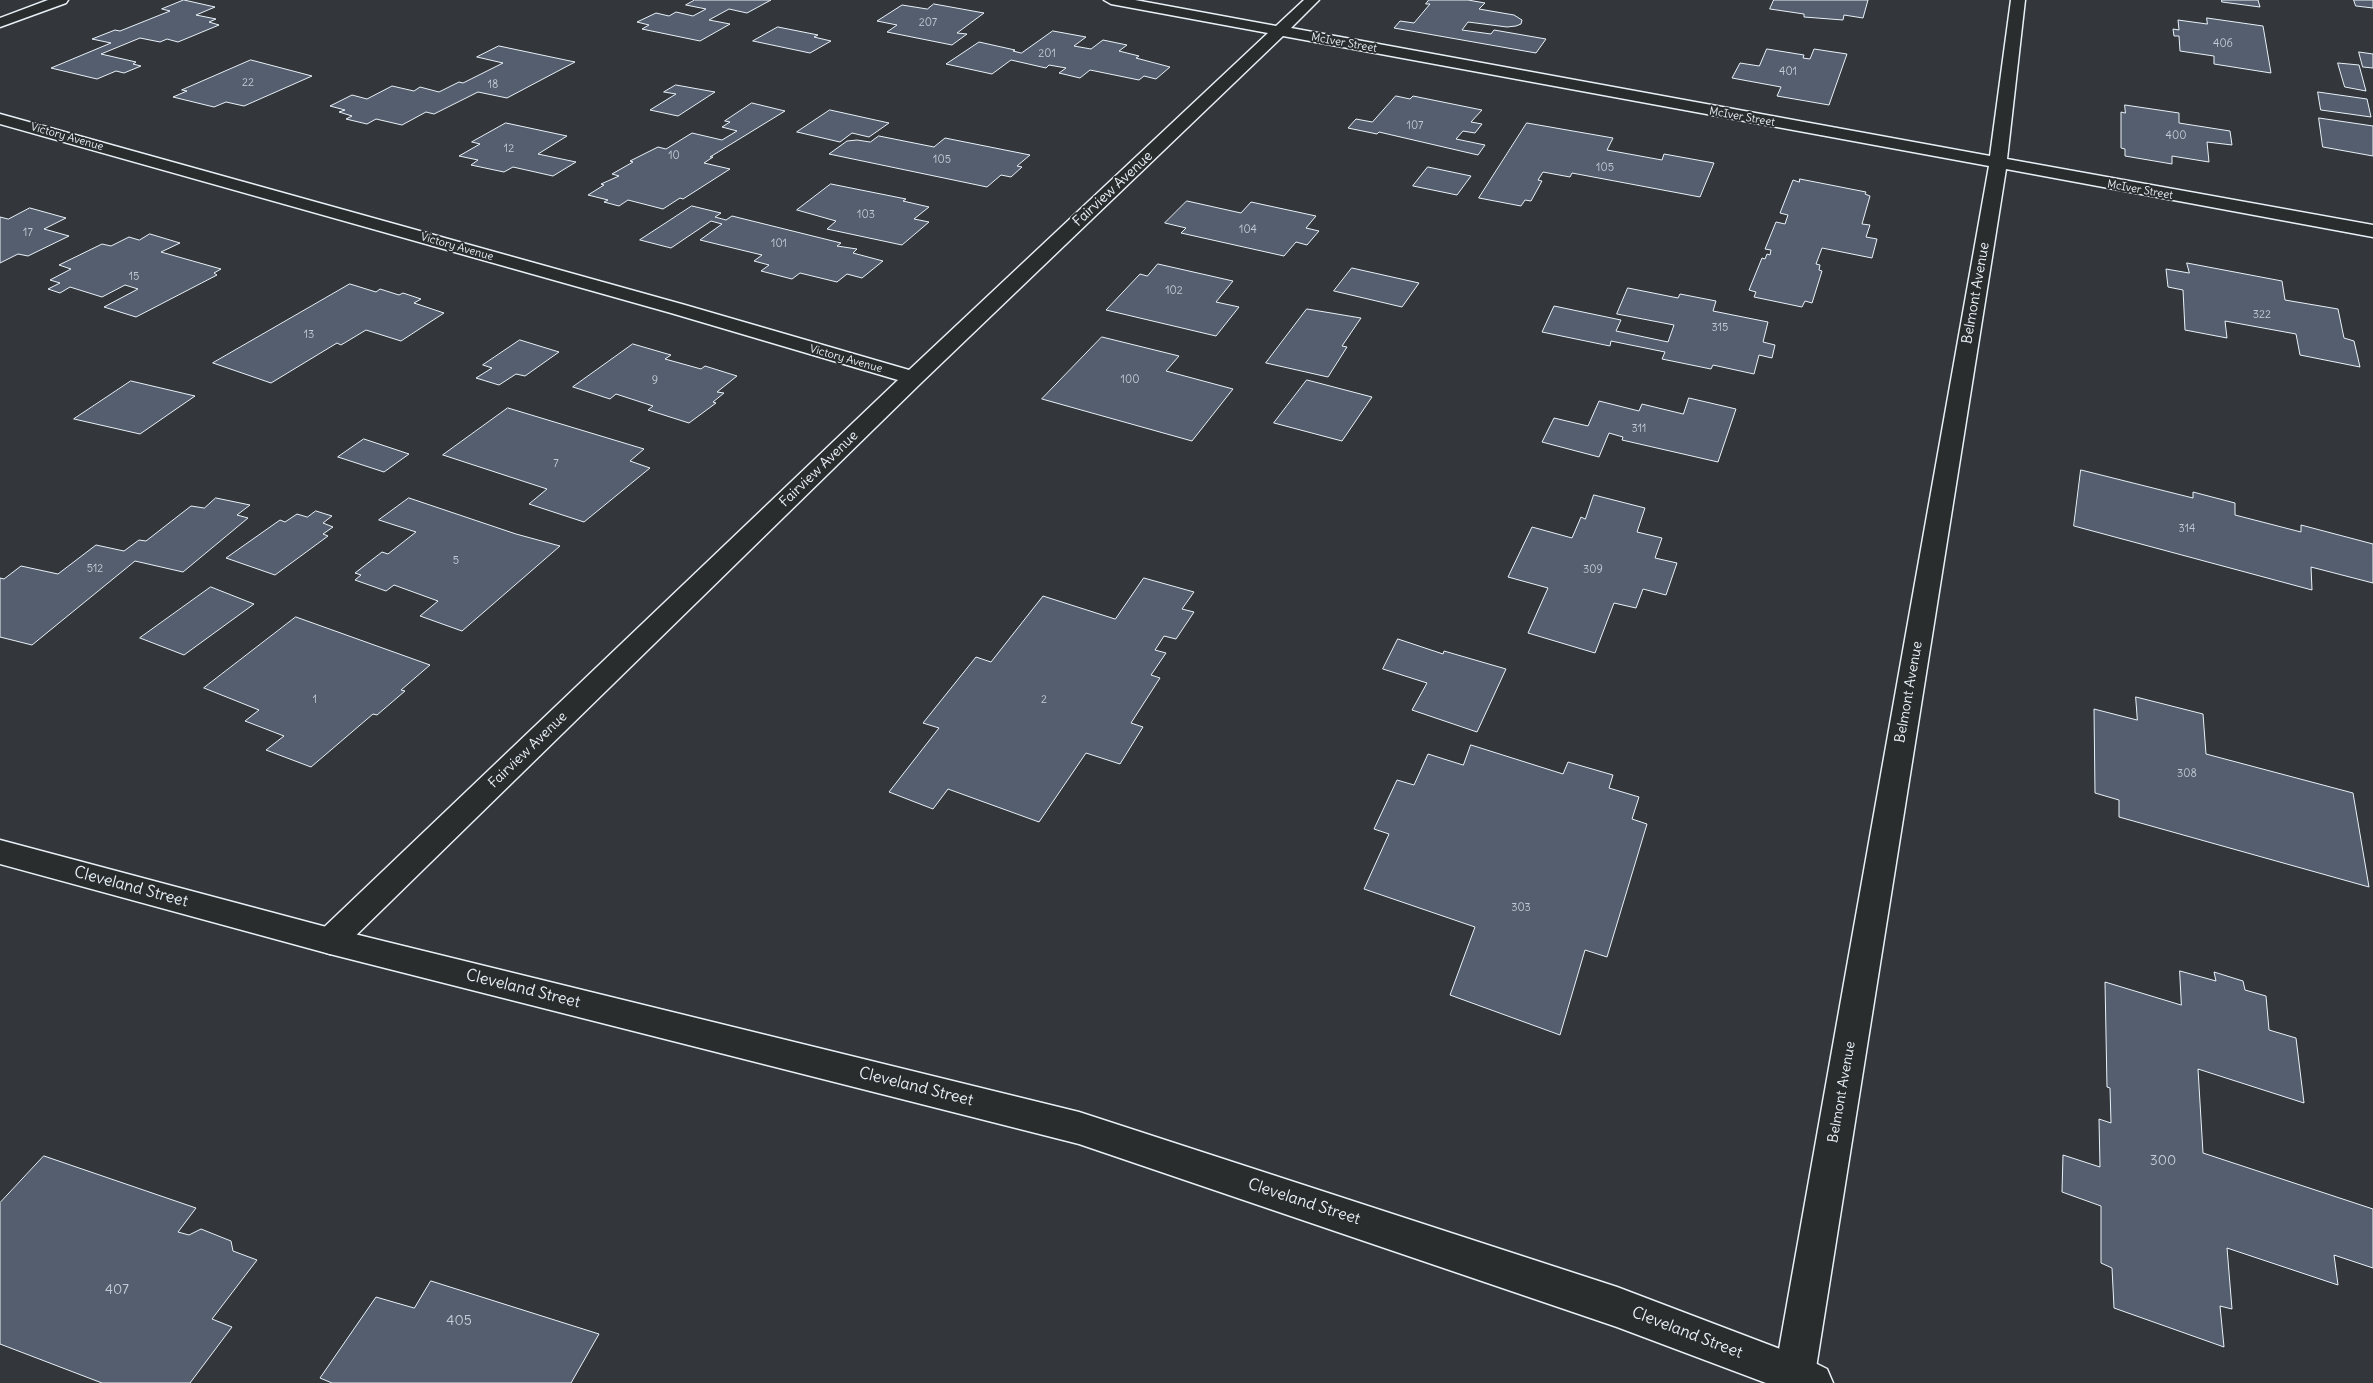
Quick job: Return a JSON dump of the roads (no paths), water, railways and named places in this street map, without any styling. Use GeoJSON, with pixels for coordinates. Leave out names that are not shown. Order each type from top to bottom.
{"type":"FeatureCollection","features":[{"type":"Feature","properties":{"kind":"street"},"geometry":{"type":"LineString","coordinates":[[0,23],[61,0]]}},
{"type":"Feature","properties":{"kind":"street","name":"McIver Street"},"geometry":{"type":"LineString","coordinates":[[1111,0],[1998,164],[2373,231]]}},
{"type":"Feature","properties":{"kind":"street","name":"Fairview Avenue"},"geometry":{"type":"LineString","coordinates":[[330,940],[913,378],[1312,0]]}},
{"type":"Feature","properties":{"kind":"street","name":"Belmont Avenue"},"geometry":{"type":"LineString","coordinates":[[1800,1380],[1998,164],[2018,0]]}},
{"type":"Feature","properties":{"kind":"street","name":"Victory Avenue"},"geometry":{"type":"LineString","coordinates":[[0,119],[668,306],[913,378]]}},
{"type":"Feature","properties":{"kind":"street","name":"Cleveland Street"},"geometry":{"type":"LineString","coordinates":[[0,852],[330,940],[1079,1128],[1617,1307],[1800,1380]]}}]}
